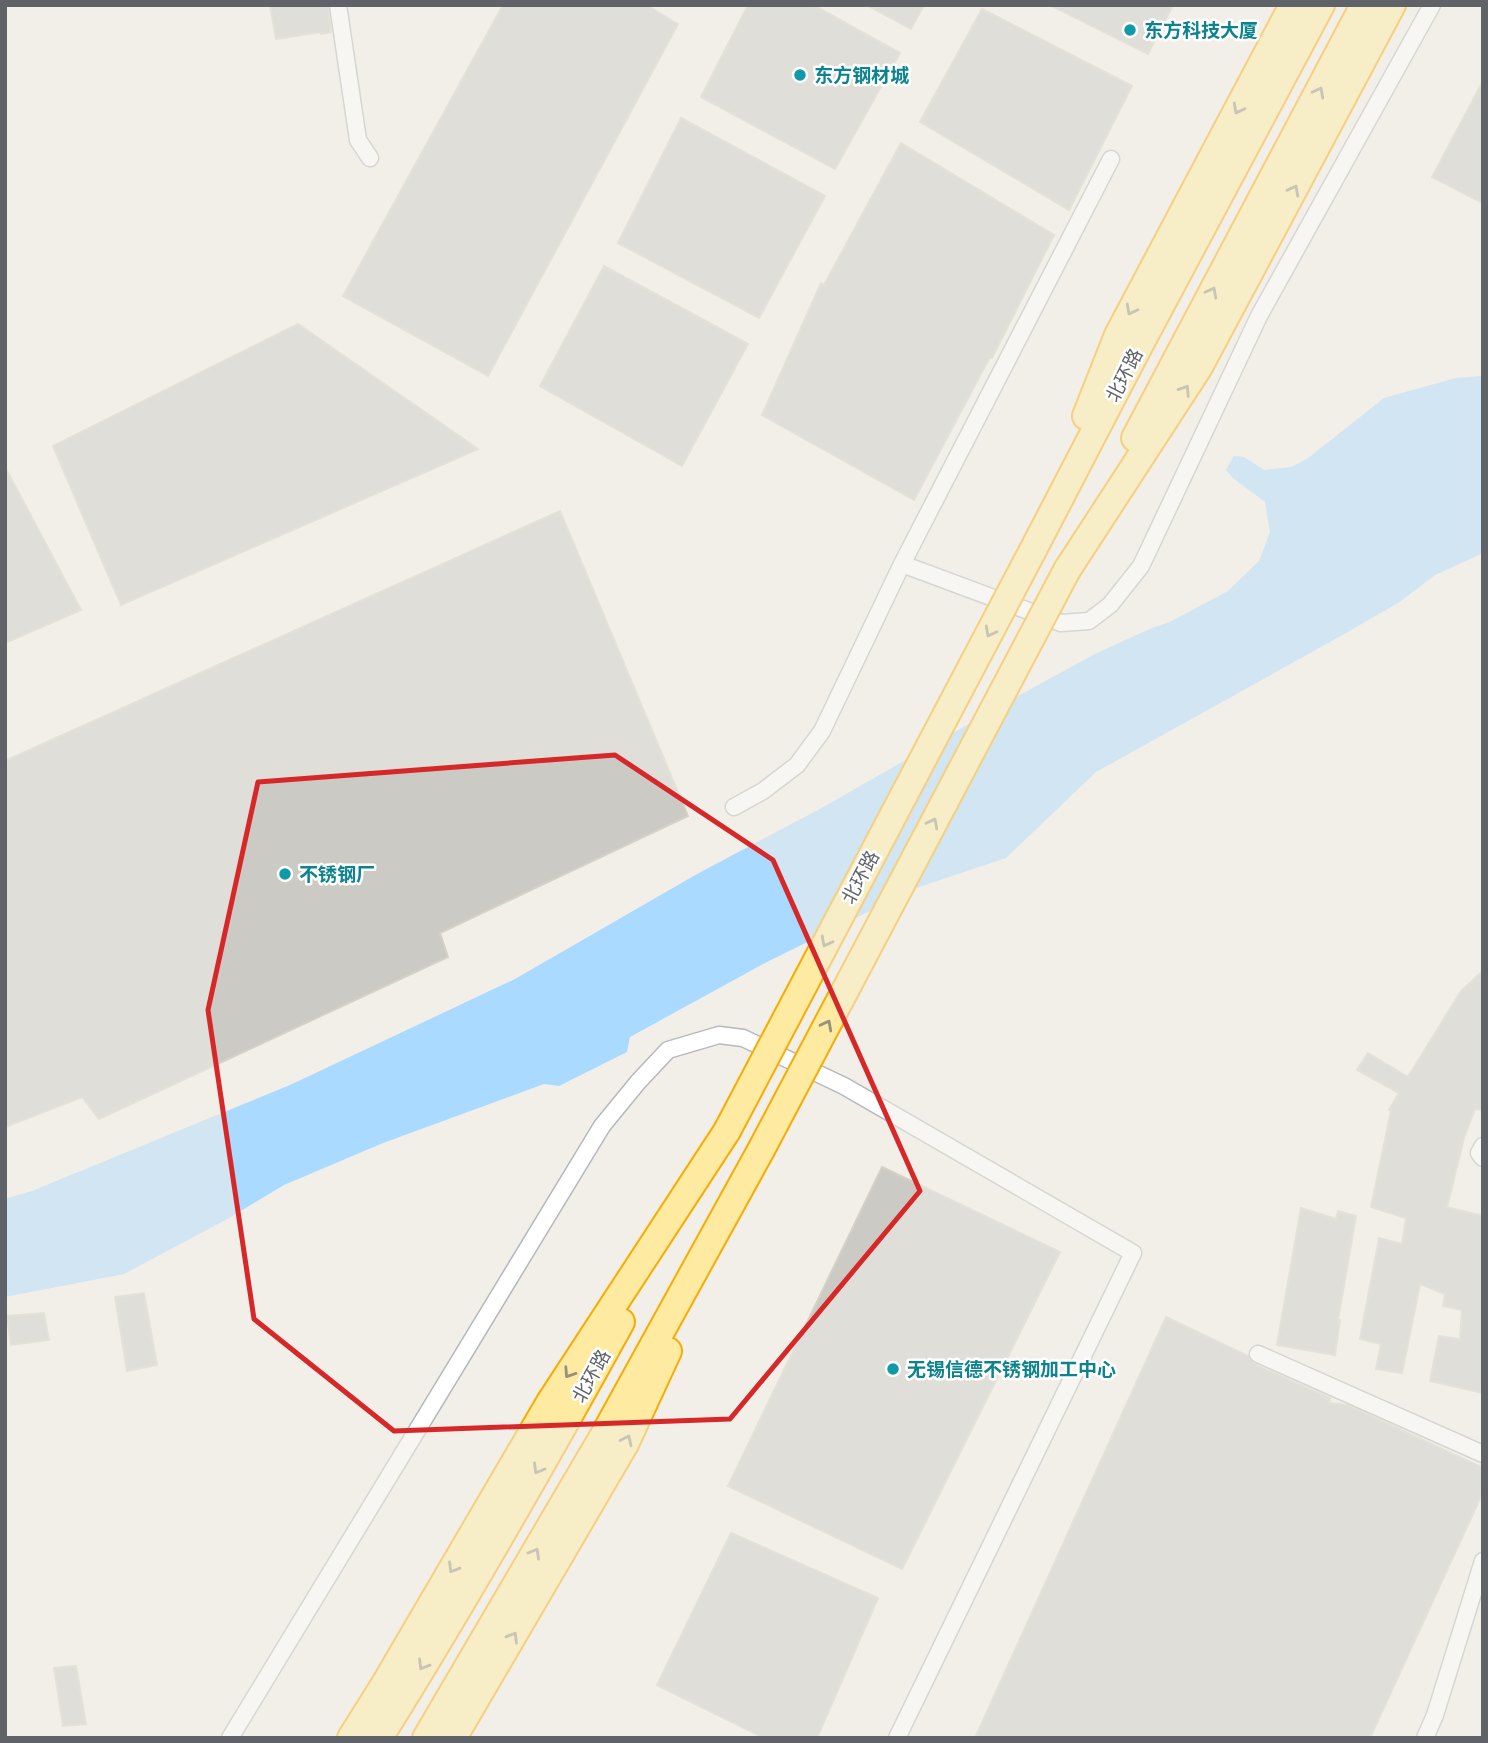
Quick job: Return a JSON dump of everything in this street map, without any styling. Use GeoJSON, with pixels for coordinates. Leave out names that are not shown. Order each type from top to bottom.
{"type":"FeatureCollection","features":[{"type":"Feature","properties":{"kind":"highway"},"geometry":{"type":"LineString","coordinates":[[1033,550],[1118,335],[1293,5]]}},
{"type":"Feature","properties":{"kind":"highway","name":"北环路"},"geometry":{"type":"LineString","coordinates":[[379,1738],[571,1413],[727,1131],[1321,5]]}},
{"type":"Feature","properties":{"kind":"highway","name":"北环路"},"geometry":{"type":"LineString","coordinates":[[426,1738],[605,1433],[761,1150],[1364,5]]}},
{"type":"Feature","properties":{"kind":"highway"},"geometry":{"type":"LineString","coordinates":[[1066,570],[1199,368],[1392,5]]}},
{"type":"Feature","properties":{"kind":"highway"},"geometry":{"type":"LineString","coordinates":[[351,1738],[550,1402],[727,1131]]}},
{"type":"Feature","properties":{"kind":"highway"},"geometry":{"type":"LineString","coordinates":[[453,1738],[625,1444],[761,1150]]}},
{"type":"Feature","properties":{"kind":"street"},"geometry":{"type":"LineString","coordinates":[[338,5],[358,140],[370,158]]}},
{"type":"Feature","properties":{"kind":"street"},"geometry":{"type":"LineString","coordinates":[[902,564],[1061,623],[1089,621],[1110,605],[1141,566],[1259,316],[1432,5]]}},
{"type":"Feature","properties":{"kind":"street"},"geometry":{"type":"LineString","coordinates":[[734,807],[763,791],[797,765],[822,731],[902,564],[1111,159]]}},
{"type":"Feature","properties":{"kind":"street"},"geometry":{"type":"LineString","coordinates":[[230,1738],[602,1126],[668,1051],[719,1035],[743,1038],[844,1086],[1133,1253],[897,1738]]}},
{"type":"Feature","properties":{"kind":"street"},"geometry":{"type":"LineString","coordinates":[[1483,1146],[1479,1153],[1483,1158]]}},
{"type":"Feature","properties":{"kind":"street"},"geometry":{"type":"LineString","coordinates":[[1258,1354],[1483,1454]]}},
{"type":"Feature","properties":{"kind":"street"},"geometry":{"type":"LineString","coordinates":[[1425,1738],[1435,1715],[1483,1561]]}},
{"type":"Feature","properties":{"kind":"highlighted area"},"geometry":{"type":"Polygon","coordinates":[[[615,755],[773,860],[920,1191],[730,1419],[394,1431],[254,1319],[208,1010],[258,782],[615,755]]]}},
{"type":"Feature","properties":{"kind":"water"},"geometry":{"type":"Polygon","coordinates":[[[1483,376],[1483,553],[1435,575],[1398,603],[1096,772],[1006,858],[916,888],[765,963],[630,1037],[627,1052],[559,1086],[544,1084],[383,1143],[284,1185],[229,1218],[124,1274],[5,1297],[5,1199],[32,1191],[290,1085],[515,979],[697,874],[818,810],[1095,654],[1170,622],[1228,591],[1259,561],[1270,532],[1265,502],[1226,470],[1234,456],[1244,457],[1264,470],[1291,467],[1307,459],[1384,398],[1456,378],[1483,376]]]}},
{"type":"Feature","properties":{"kind":"building"},"geometry":{"type":"Polygon","coordinates":[[[270,5],[328,5],[331,32],[276,39],[270,5]]]}},
{"type":"Feature","properties":{"kind":"building"},"geometry":{"type":"Polygon","coordinates":[[[503,5],[646,5],[678,24],[488,376],[343,296],[503,5]]]}},
{"type":"Feature","properties":{"kind":"building","name":"东方钢材城"},"geometry":{"type":"Polygon","coordinates":[[[748,5],[813,5],[900,53],[835,169],[701,97],[748,5]]]}},
{"type":"Feature","properties":{"kind":"building"},"geometry":{"type":"Polygon","coordinates":[[[867,5],[924,5],[911,29],[867,5]]]}},
{"type":"Feature","properties":{"kind":"building","name":"东方科技大厦"},"geometry":{"type":"Polygon","coordinates":[[[1050,5],[1173,5],[1148,54],[1050,5]]]}},
{"type":"Feature","properties":{"kind":"building"},"geometry":{"type":"Polygon","coordinates":[[[982,9],[1132,86],[1069,210],[920,122],[982,9]]]}},
{"type":"Feature","properties":{"kind":"building"},"geometry":{"type":"Polygon","coordinates":[[[1483,81],[1483,203],[1432,177],[1483,81]]]}},
{"type":"Feature","properties":{"kind":"building"},"geometry":{"type":"Polygon","coordinates":[[[681,118],[825,196],[759,318],[618,243],[681,118]]]}},
{"type":"Feature","properties":{"kind":"building"},"geometry":{"type":"Polygon","coordinates":[[[901,143],[1054,235],[992,358],[990,357],[914,500],[762,415],[821,283],[824,285],[901,143]]]}},
{"type":"Feature","properties":{"kind":"building"},"geometry":{"type":"Polygon","coordinates":[[[604,266],[748,344],[682,466],[540,386],[604,266]]]}},
{"type":"Feature","properties":{"kind":"building"},"geometry":{"type":"Polygon","coordinates":[[[298,324],[478,449],[121,605],[53,446],[298,324]]]}},
{"type":"Feature","properties":{"kind":"building"},"geometry":{"type":"Polygon","coordinates":[[[5,467],[81,610],[5,643],[5,467]]]}},
{"type":"Feature","properties":{"kind":"building","name":"不锈钢厂"},"geometry":{"type":"Polygon","coordinates":[[[560,511],[688,816],[440,933],[448,957],[99,1119],[82,1097],[5,1127],[5,761],[560,511]]]}},
{"type":"Feature","properties":{"kind":"building"},"geometry":{"type":"Polygon","coordinates":[[[1483,971],[1483,1110],[1475,1109],[1464,1138],[1447,1207],[1483,1216],[1483,1393],[1430,1381],[1439,1336],[1460,1339],[1462,1310],[1443,1306],[1445,1294],[1420,1284],[1402,1373],[1376,1369],[1381,1344],[1360,1339],[1379,1238],[1402,1244],[1406,1218],[1371,1207],[1391,1111],[1389,1110],[1399,1093],[1357,1070],[1368,1053],[1408,1077],[1461,991],[1483,971]]]}},
{"type":"Feature","properties":{"kind":"building","name":"无锡信德不锈钢加工中心"},"geometry":{"type":"Polygon","coordinates":[[[882,1167],[1060,1252],[902,1569],[728,1486],[882,1167]]]}},
{"type":"Feature","properties":{"kind":"building"},"geometry":{"type":"Polygon","coordinates":[[[1301,1208],[1336,1219],[1338,1211],[1356,1216],[1338,1320],[1335,1355],[1277,1345],[1301,1208]]]}},
{"type":"Feature","properties":{"kind":"building"},"geometry":{"type":"Polygon","coordinates":[[[144,1293],[157,1365],[127,1371],[115,1297],[144,1293]]]}},
{"type":"Feature","properties":{"kind":"building"},"geometry":{"type":"Polygon","coordinates":[[[44,1313],[49,1340],[11,1345],[7,1316],[44,1313]]]}},
{"type":"Feature","properties":{"kind":"building"},"geometry":{"type":"Polygon","coordinates":[[[1166,1317],[1248,1356],[1254,1364],[1330,1398],[1329,1403],[1348,1405],[1483,1468],[1483,1492],[1370,1738],[975,1738],[1166,1317]]]}},
{"type":"Feature","properties":{"kind":"building"},"geometry":{"type":"Polygon","coordinates":[[[731,1533],[878,1598],[817,1738],[764,1738],[657,1685],[731,1533]]]}},
{"type":"Feature","properties":{"kind":"building"},"geometry":{"type":"Polygon","coordinates":[[[76,1666],[86,1724],[63,1726],[54,1668],[76,1666]]]}},
{"type":"Feature","properties":{"kind":"place","name":"东方科技大厦"},"geometry":{"type":"Point","coordinates":[1130,30]}},
{"type":"Feature","properties":{"kind":"place","name":"东方钢材城"},"geometry":{"type":"Point","coordinates":[800,75]}},
{"type":"Feature","properties":{"kind":"place","name":"不锈钢厂"},"geometry":{"type":"Point","coordinates":[285,874]}},
{"type":"Feature","properties":{"kind":"place","name":"无锡信德不锈钢加工中心"},"geometry":{"type":"Point","coordinates":[893,1369]}}]}
